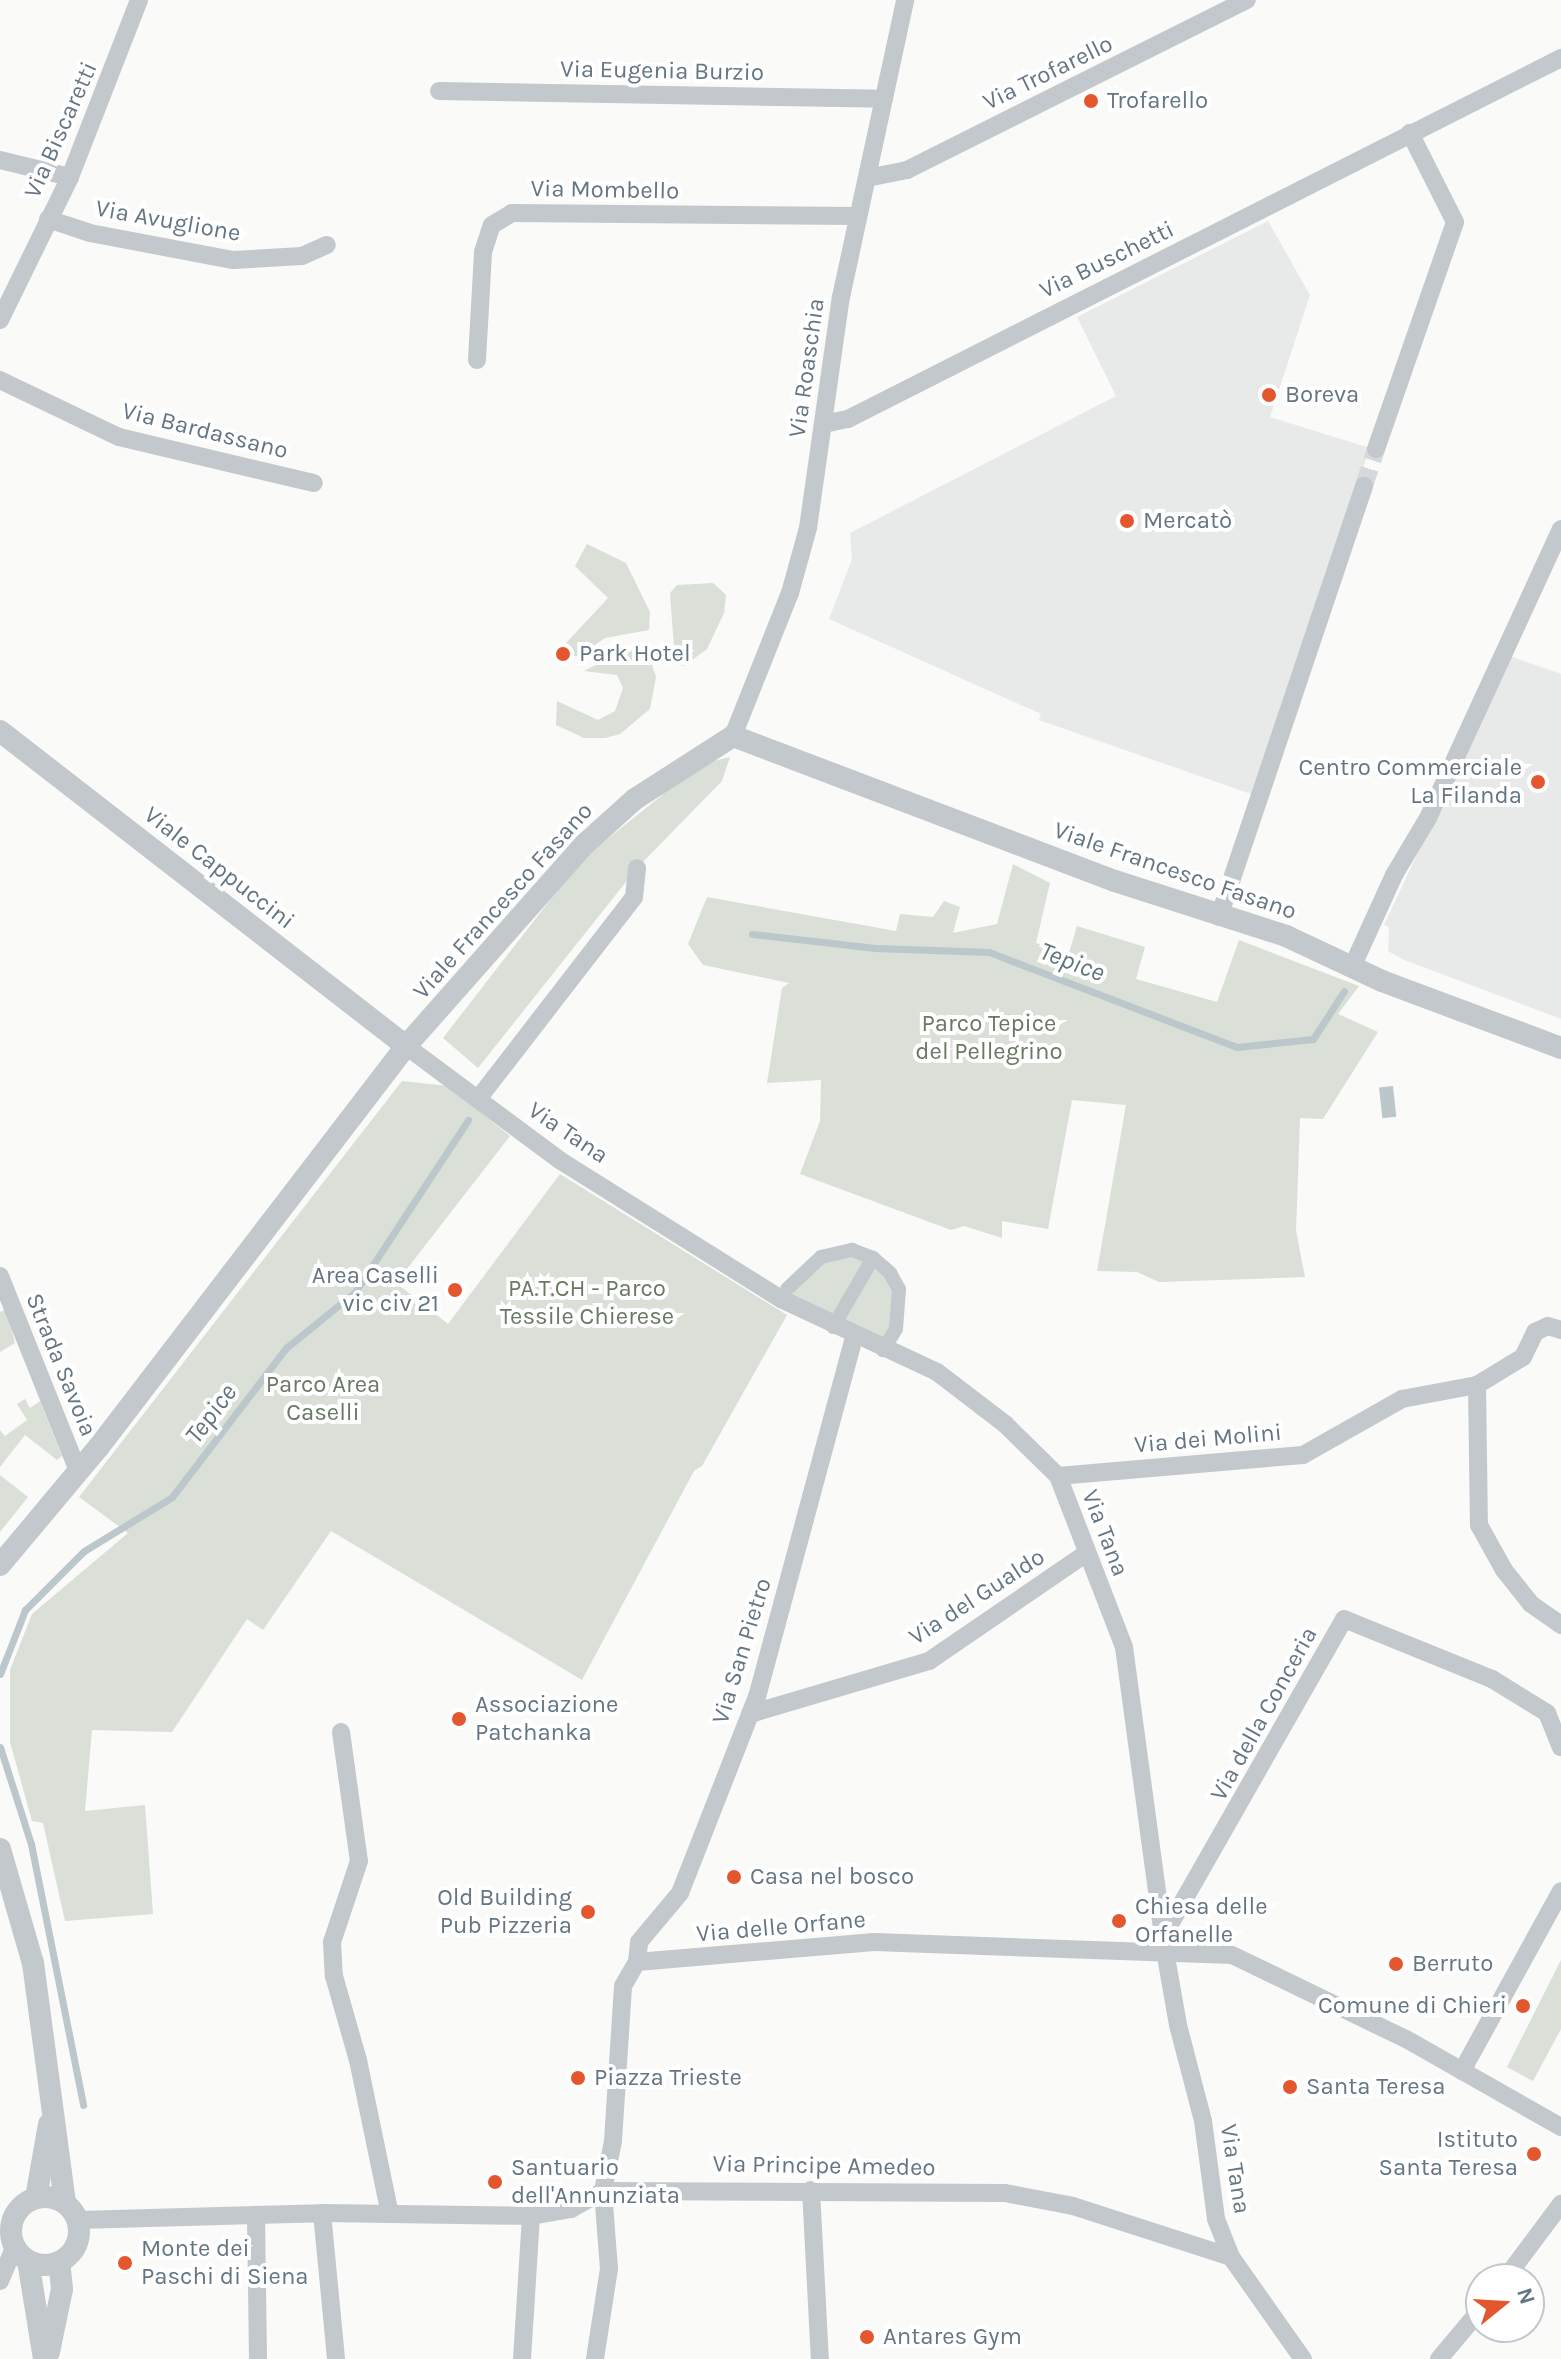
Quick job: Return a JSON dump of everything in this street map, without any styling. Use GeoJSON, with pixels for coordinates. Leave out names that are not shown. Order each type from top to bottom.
{"type":"FeatureCollection","features":[{"type":"Feature","properties":{"kind":"street","name":"Via Biscaretti"},"geometry":{"type":"LineString","coordinates":[[0,320],[7,290],[70,177],[139,0]]}},
{"type":"Feature","properties":{"kind":"street","name":"Via Roaschia"},"geometry":{"type":"LineString","coordinates":[[733,736],[798,568],[857,216],[905,0]]}},
{"type":"Feature","properties":{"kind":"street","name":"Via Trofarello"},"geometry":{"type":"LineString","coordinates":[[867,178],[907,170],[1247,0]]}},
{"type":"Feature","properties":{"kind":"street","name":"Via Buschetti"},"geometry":{"type":"LineString","coordinates":[[824,424],[848,419],[1561,58]]}},
{"type":"Feature","properties":{"kind":"street","name":"Via Eugenia Burzio"},"geometry":{"type":"LineString","coordinates":[[439,91],[884,99]]}},
{"type":"Feature","properties":{"kind":"street"},"geometry":{"type":"LineString","coordinates":[[1376,449],[1455,222],[1410,133]]}},
{"type":"Feature","properties":{"kind":"street"},"geometry":{"type":"LineString","coordinates":[[0,160],[70,177]]}},
{"type":"Feature","properties":{"kind":"street","name":"Via Mombello"},"geometry":{"type":"LineString","coordinates":[[477,360],[483,252],[492,225],[512,213],[857,216]]}},
{"type":"Feature","properties":{"kind":"street","name":"Via Avuglione"},"geometry":{"type":"LineString","coordinates":[[48,219],[90,233],[233,260],[302,256],[327,245]]}},
{"type":"Feature","properties":{"kind":"street","name":"Via Bardassano"},"geometry":{"type":"LineString","coordinates":[[0,380],[119,437],[314,483]]}},
{"type":"Feature","properties":{"kind":"street"},"geometry":{"type":"LineString","coordinates":[[1219,917],[1364,486]]}},
{"type":"Feature","properties":{"kind":"street"},"geometry":{"type":"LineString","coordinates":[[1353,965],[1394,875],[1428,818],[1561,529]]}},
{"type":"Feature","properties":{"kind":"street","name":"Viale Cappuccini"},"geometry":{"type":"LineString","coordinates":[[0,731],[406,1046]]}},
{"type":"Feature","properties":{"kind":"street","name":"Viale Francesco Fasano"},"geometry":{"type":"LineString","coordinates":[[0,1565],[78,1471],[406,1046],[585,844],[635,799],[733,736],[1219,917],[1286,936],[1382,981],[1561,1048]]}},
{"type":"Feature","properties":{"kind":"street"},"geometry":{"type":"LineString","coordinates":[[478,1099],[634,897],[637,868]]}},
{"type":"Feature","properties":{"kind":"street","name":"Via Tana"},"geometry":{"type":"LineString","coordinates":[[406,1046],[561,1161],[833,1327],[937,1372],[1005,1424],[1058,1476],[1124,1647],[1178,2025],[1203,2121],[1216,2219],[1231,2257],[1300,2358]]}},
{"type":"Feature","properties":{"kind":"street"},"geometry":{"type":"LineString","coordinates":[[787,1289],[821,1257],[852,1250],[873,1258],[890,1273],[899,1289],[896,1329],[883,1350]]}},
{"type":"Feature","properties":{"kind":"street"},"geometry":{"type":"LineString","coordinates":[[833,1327],[873,1258]]}},
{"type":"Feature","properties":{"kind":"street","name":"Strada Savoia"},"geometry":{"type":"LineString","coordinates":[[0,1276],[78,1471]]}},
{"type":"Feature","properties":{"kind":"street","name":"Via dei Molini"},"geometry":{"type":"LineString","coordinates":[[1058,1476],[1303,1455],[1402,1399],[1477,1385],[1523,1357],[1535,1332],[1548,1326],[1561,1330]]}},
{"type":"Feature","properties":{"kind":"street","name":"Via San Pietro"},"geometry":{"type":"LineString","coordinates":[[637,1962],[639,1942],[680,1893],[750,1714],[854,1337]]}},
{"type":"Feature","properties":{"kind":"street"},"geometry":{"type":"LineString","coordinates":[[1477,1385],[1479,1525],[1513,1582],[1531,1604],[1561,1625]]}},
{"type":"Feature","properties":{"kind":"street","name":"Via del Gualdo"},"geometry":{"type":"LineString","coordinates":[[750,1714],[929,1661],[1087,1553]]}},
{"type":"Feature","properties":{"kind":"street","name":"Via della Conceria"},"geometry":{"type":"LineString","coordinates":[[1165,1942],[1344,1619],[1492,1679],[1547,1713],[1561,1747]]}},
{"type":"Feature","properties":{"kind":"street"},"geometry":{"type":"LineString","coordinates":[[341,1732],[359,1861],[332,1942],[334,1976],[358,2060],[390,2214]]}},
{"type":"Feature","properties":{"kind":"street"},"geometry":{"type":"LineString","coordinates":[[0,1849],[33,1963],[52,2111],[75,2249],[59,2262],[42,2265],[14,2246]]}},
{"type":"Feature","properties":{"kind":"street"},"geometry":{"type":"LineString","coordinates":[[1462,2071],[1561,1891]]}},
{"type":"Feature","properties":{"kind":"street","name":"Via delle Orfane"},"geometry":{"type":"LineString","coordinates":[[637,1962],[874,1942],[1165,1942],[1232,1955],[1324,1997],[1561,2127]]}},
{"type":"Feature","properties":{"kind":"street"},"geometry":{"type":"LineString","coordinates":[[595,2359],[609,2269],[603,2191],[613,2141],[623,1980],[637,1962]]}},
{"type":"Feature","properties":{"kind":"street"},"geometry":{"type":"LineString","coordinates":[[46,2359],[8,2215],[36,2198],[52,2111]]}},
{"type":"Feature","properties":{"kind":"street"},"geometry":{"type":"LineString","coordinates":[[811,2190],[821,2358]]}},
{"type":"Feature","properties":{"kind":"street","name":"Via Principe Amedeo"},"geometry":{"type":"LineString","coordinates":[[71,2212],[531,2216],[571,2209],[603,2191],[1005,2193],[1073,2206],[1231,2257]]}},
{"type":"Feature","properties":{"kind":"street"},"geometry":{"type":"LineString","coordinates":[[36,2198],[71,2212]]}},
{"type":"Feature","properties":{"kind":"street"},"geometry":{"type":"LineString","coordinates":[[1517,2263],[1561,2204]]}},
{"type":"Feature","properties":{"kind":"street"},"geometry":{"type":"LineString","coordinates":[[322,2213],[336,2359]]}},
{"type":"Feature","properties":{"kind":"street"},"geometry":{"type":"LineString","coordinates":[[256,2216],[258,2359]]}},
{"type":"Feature","properties":{"kind":"street"},"geometry":{"type":"LineString","coordinates":[[522,2359],[531,2216]]}},
{"type":"Feature","properties":{"kind":"street"},"geometry":{"type":"LineString","coordinates":[[0,2281],[14,2246]]}},
{"type":"Feature","properties":{"kind":"street"},"geometry":{"type":"LineString","coordinates":[[46,2359],[62,2289],[59,2262]]}},
{"type":"Feature","properties":{"kind":"street"},"geometry":{"type":"LineString","coordinates":[[1439,2359],[1465,2328]]}},
{"type":"Feature","properties":{"kind":"shaded area"},"geometry":{"type":"Polygon","coordinates":[[[1268,221],[1310,295],[1270,417],[1370,448],[1251,794],[1039,720],[1041,714],[829,619],[852,559],[850,533],[1116,396],[1077,317],[1268,221]]]}},
{"type":"Feature","properties":{"kind":"shaded area"},"geometry":{"type":"Polygon","coordinates":[[[1510,656],[1561,674],[1561,1019],[1402,959],[1388,951],[1389,927],[1384,925],[1510,656]]]}},
{"type":"Feature","properties":{"kind":"shaded area"},"geometry":{"type":"Polygon","coordinates":[[[1393,1086],[1396,1117],[1382,1118],[1379,1087],[1393,1086]]]}},
{"type":"Feature","properties":{"kind":"green space"},"geometry":{"type":"Polygon","coordinates":[[[587,544],[626,563],[650,612],[649,630],[605,638],[579,656],[554,656],[608,598],[575,566],[587,544]]]}},
{"type":"Feature","properties":{"kind":"green space"},"geometry":{"type":"Polygon","coordinates":[[[713,583],[726,595],[724,613],[707,649],[684,666],[675,661],[670,593],[677,585],[713,583]]]}},
{"type":"Feature","properties":{"kind":"green space"},"geometry":{"type":"Polygon","coordinates":[[[629,648],[640,648],[649,656],[656,677],[650,709],[620,734],[605,738],[584,738],[556,725],[557,701],[598,720],[615,711],[623,688],[617,675],[584,671],[629,648]]]}},
{"type":"Feature","properties":{"kind":"green space"},"geometry":{"type":"Polygon","coordinates":[[[730,757],[722,781],[637,868],[478,1068],[443,1038],[581,860],[701,764],[730,757]]]}},
{"type":"Feature","properties":{"kind":"green space","name":"Parco Tepice del Pellegrino"},"geometry":{"type":"Polygon","coordinates":[[[1013,864],[1050,883],[1036,943],[1069,953],[1077,926],[1145,947],[1136,979],[1217,1002],[1239,940],[1359,986],[1338,1014],[1378,1032],[1323,1119],[1300,1118],[1296,1231],[1305,1277],[1159,1282],[1137,1272],[1097,1271],[1126,1105],[1072,1100],[1048,1229],[1002,1221],[1002,1238],[964,1226],[951,1230],[800,1174],[820,1121],[821,1080],[767,1083],[782,988],[789,983],[703,965],[688,944],[707,897],[896,931],[900,914],[933,917],[944,901],[960,907],[953,933],[997,924],[1013,864]]]}},
{"type":"Feature","properties":{"kind":"green space","name":"Parco Area Caselli"},"geometry":{"type":"Polygon","coordinates":[[[402,1081],[448,1086],[510,1136],[396,1283],[448,1324],[560,1174],[787,1315],[702,1466],[694,1471],[582,1680],[331,1531],[263,1630],[247,1619],[172,1732],[92,1730],[85,1811],[145,1805],[153,1914],[65,1921],[43,1823],[32,1821],[10,1742],[10,1670],[32,1614],[128,1533],[79,1497],[402,1081]]]}},
{"type":"Feature","properties":{"kind":"green space"},"geometry":{"type":"Polygon","coordinates":[[[838,1251],[890,1273],[901,1310],[883,1350],[783,1300],[787,1289],[838,1251]]]}},
{"type":"Feature","properties":{"kind":"green space"},"geometry":{"type":"Polygon","coordinates":[[[7,1309],[15,1343],[0,1352],[0,1312],[7,1309]]]}},
{"type":"Feature","properties":{"kind":"green space"},"geometry":{"type":"Polygon","coordinates":[[[25,1399],[30,1408],[40,1401],[62,1456],[57,1460],[25,1435],[0,1467],[0,1430],[5,1436],[27,1420],[17,1404],[25,1399]]]}},
{"type":"Feature","properties":{"kind":"green space"},"geometry":{"type":"Polygon","coordinates":[[[0,1475],[28,1497],[0,1532],[0,1475]]]}},
{"type":"Feature","properties":{"kind":"green space"},"geometry":{"type":"Polygon","coordinates":[[[1561,1960],[1561,2029],[1533,2081],[1507,2067],[1561,1960]]]}},
{"type":"Feature","properties":{"kind":"waterway","name":"Tepice"},"geometry":{"type":"LineString","coordinates":[[752,934],[875,948],[989,952],[1237,1047],[1313,1039],[1344,991]]}},
{"type":"Feature","properties":{"kind":"waterway","name":"Tepice"},"geometry":{"type":"LineString","coordinates":[[0,1674],[25,1610],[84,1551],[172,1497],[286,1348],[355,1292],[468,1120]]}},
{"type":"Feature","properties":{"kind":"waterway","name":"Tepice"},"geometry":{"type":"LineString","coordinates":[[0,1747],[31,1844],[83,2105]]}},
{"type":"Feature","properties":{"kind":"tunnel"},"geometry":{"type":"LineString","coordinates":[[1364,486],[1376,449]]}},
{"type":"Feature","properties":{"kind":"place","name":"Trofarello"},"geometry":{"type":"Point","coordinates":[1091,101]}},
{"type":"Feature","properties":{"kind":"place","name":"Boreva"},"geometry":{"type":"Point","coordinates":[1269,395]}},
{"type":"Feature","properties":{"kind":"place","name":"Mercatò"},"geometry":{"type":"Point","coordinates":[1127,521]}},
{"type":"Feature","properties":{"kind":"place","name":"Park Hotel"},"geometry":{"type":"Point","coordinates":[563,654]}},
{"type":"Feature","properties":{"kind":"place","name":"Centro Commerciale La Filanda"},"geometry":{"type":"Point","coordinates":[1538,782]}},
{"type":"Feature","properties":{"kind":"place","name":"Area Caselli vic civ 21"},"geometry":{"type":"Point","coordinates":[455,1290]}},
{"type":"Feature","properties":{"kind":"place","name":"Associazione Patchanka"},"geometry":{"type":"Point","coordinates":[459,1719]}},
{"type":"Feature","properties":{"kind":"place","name":"Casa nel bosco"},"geometry":{"type":"Point","coordinates":[734,1877]}},
{"type":"Feature","properties":{"kind":"place","name":"Old Building Pub Pizzeria"},"geometry":{"type":"Point","coordinates":[588,1912]}},
{"type":"Feature","properties":{"kind":"place","name":"Chiesa delle Orfanelle"},"geometry":{"type":"Point","coordinates":[1119,1921]}},
{"type":"Feature","properties":{"kind":"place","name":"Berruto"},"geometry":{"type":"Point","coordinates":[1396,1964]}},
{"type":"Feature","properties":{"kind":"place","name":"Comune di Chieri"},"geometry":{"type":"Point","coordinates":[1523,2006]}},
{"type":"Feature","properties":{"kind":"place","name":"Piazza Trieste"},"geometry":{"type":"Point","coordinates":[578,2078]}},
{"type":"Feature","properties":{"kind":"place","name":"Santa Teresa"},"geometry":{"type":"Point","coordinates":[1290,2087]}},
{"type":"Feature","properties":{"kind":"place","name":"Istituto Santa Teresa"},"geometry":{"type":"Point","coordinates":[1534,2154]}},
{"type":"Feature","properties":{"kind":"place","name":"Santuario dell'Annunziata"},"geometry":{"type":"Point","coordinates":[495,2182]}},
{"type":"Feature","properties":{"kind":"place","name":"Monte dei Paschi di Siena"},"geometry":{"type":"Point","coordinates":[125,2263]}},
{"type":"Feature","properties":{"kind":"place","name":"Antares Gym"},"geometry":{"type":"Point","coordinates":[867,2337]}},
{"type":"Feature","properties":{"kind":"park label","name":"PA.T.CH - Parco Tessile Chierese"},"geometry":{"type":"Point","coordinates":[587,1303]}}]}
